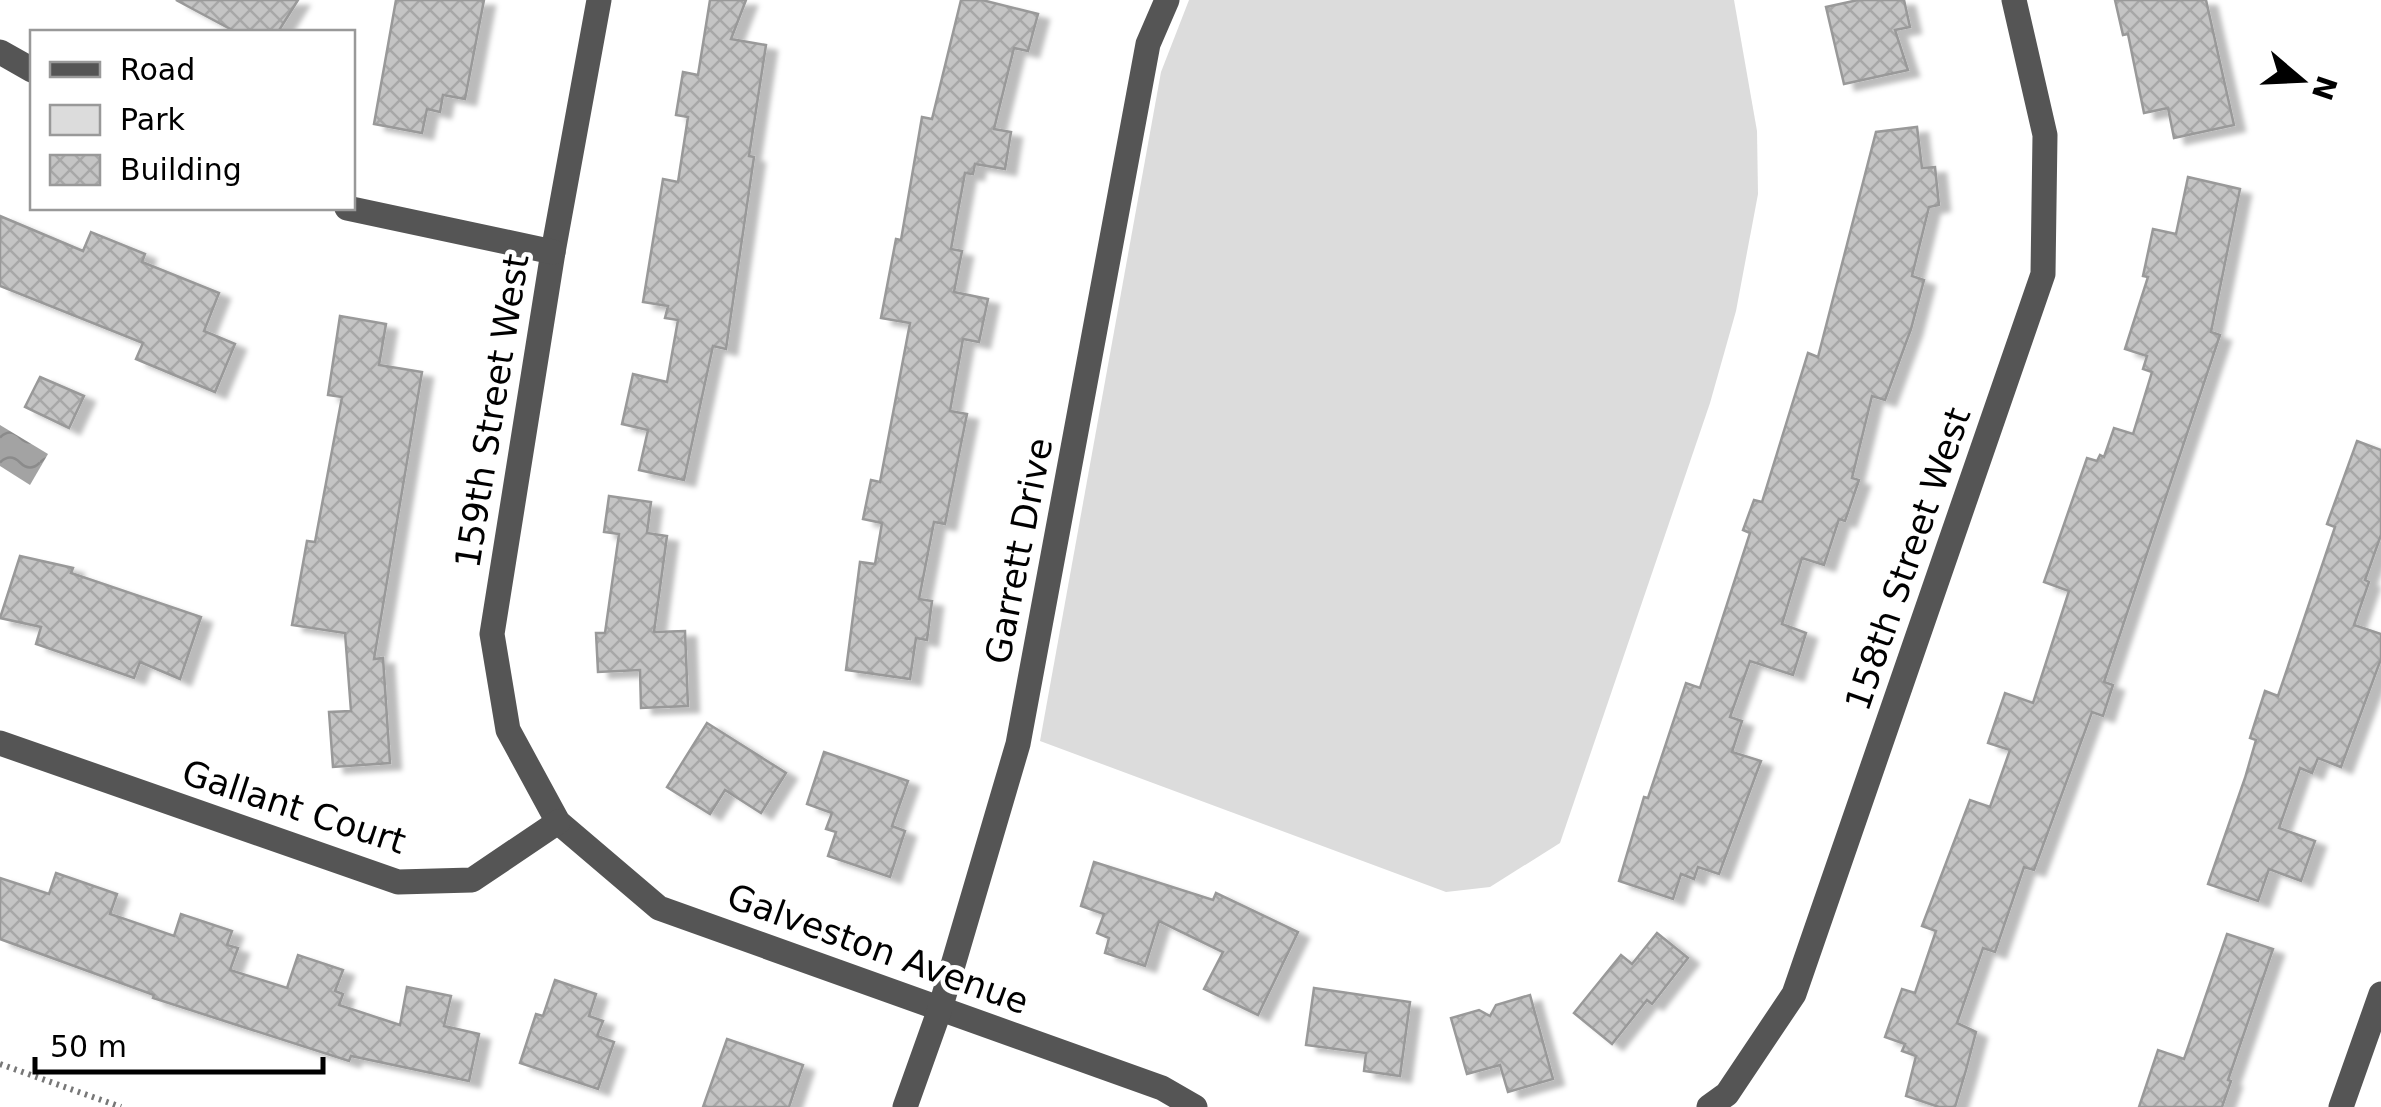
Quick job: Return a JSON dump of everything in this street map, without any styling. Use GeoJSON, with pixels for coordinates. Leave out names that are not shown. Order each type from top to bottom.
{"type":"FeatureCollection","features":[{"type":"Feature","properties":{"kind":"street","name":"159th Street West"},"geometry":{"type":"LineString","coordinates":[[558,822],[508,730],[492,634],[553,252],[600,0]]}},
{"type":"Feature","properties":{"kind":"street","name":"Garrett Drive"},"geometry":{"type":"LineString","coordinates":[[905,1107],[940,1009],[1018,744],[1148,44],[1168,0]]}},
{"type":"Feature","properties":{"kind":"street","name":"158th Street West"},"geometry":{"type":"LineString","coordinates":[[1709,1107],[1726,1094],[1794,994],[2043,274],[2045,135],[2014,0]]}},
{"type":"Feature","properties":{"kind":"street"},"geometry":{"type":"LineString","coordinates":[[0,52],[30,69]]}},
{"type":"Feature","properties":{"kind":"street"},"geometry":{"type":"LineString","coordinates":[[355,210],[553,252]]}},
{"type":"Feature","properties":{"kind":"street","name":"Gallant Court"},"geometry":{"type":"LineString","coordinates":[[0,744],[398,882],[472,880],[558,822]]}},
{"type":"Feature","properties":{"kind":"street","name":"Galveston Avenue"},"geometry":{"type":"LineString","coordinates":[[558,822],[659,908],[1162,1088],[1195,1107]]}},
{"type":"Feature","properties":{"kind":"street"},"geometry":{"type":"LineString","coordinates":[[2341,1107],[2381,994]]}},
{"type":"Feature","properties":{"kind":"path"},"geometry":{"type":"LineString","coordinates":[[0,1064],[122,1107]]}},
{"type":"Feature","properties":{"kind":"green space"},"geometry":{"type":"Polygon","coordinates":[[[1189,0],[1734,0],[1757,131],[1758,194],[1736,311],[1710,403],[1560,843],[1490,887],[1446,892],[1040,741],[1161,72],[1189,0]]]}},
{"type":"Feature","properties":{"kind":"water"},"geometry":{"type":"Polygon","coordinates":[[[0,425],[48,454],[30,485],[0,466],[0,425]]]}},
{"type":"Feature","properties":{"kind":"building"},"geometry":{"type":"Polygon","coordinates":[[[176,0],[298,0],[279,30],[232,30],[176,0]]]}},
{"type":"Feature","properties":{"kind":"building"},"geometry":{"type":"Polygon","coordinates":[[[396,0],[484,0],[465,99],[443,95],[440,112],[427,109],[422,133],[374,124],[396,0]]]}},
{"type":"Feature","properties":{"kind":"building"},"geometry":{"type":"Polygon","coordinates":[[[710,0],[746,0],[731,39],[766,45],[726,349],[713,346],[684,480],[639,470],[648,430],[622,424],[633,374],[667,382],[678,320],[665,318],[668,306],[643,302],[663,179],[678,182],[688,117],[676,115],[683,72],[698,75],[710,0]]]}},
{"type":"Feature","properties":{"kind":"building"},"geometry":{"type":"Polygon","coordinates":[[[961,0],[982,0],[1038,14],[1028,51],[1014,48],[994,129],[1011,132],[1005,169],[975,164],[973,174],[965,173],[951,249],[962,251],[954,292],[988,299],[979,342],[963,339],[950,411],[967,414],[945,524],[934,522],[919,599],[932,601],[927,640],[916,638],[910,679],[846,670],[860,562],[875,564],[882,523],[863,519],[871,480],[880,482],[910,323],[881,318],[896,239],[901,240],[922,117],[932,119],[961,0]]]}},
{"type":"Feature","properties":{"kind":"building"},"geometry":{"type":"Polygon","coordinates":[[[1858,0],[1904,0],[1910,27],[1895,30],[1908,70],[1844,84],[1826,7],[1858,0]]]}},
{"type":"Feature","properties":{"kind":"building"},"geometry":{"type":"Polygon","coordinates":[[[2115,0],[2206,0],[2234,125],[2174,138],[2168,108],[2144,113],[2128,34],[2123,35],[2115,0]]]}},
{"type":"Feature","properties":{"kind":"building"},"geometry":{"type":"Polygon","coordinates":[[[1917,127],[1922,168],[1935,167],[1939,205],[1929,207],[1912,276],[1924,280],[1885,400],[1872,396],[1852,478],[1859,480],[1845,521],[1839,519],[1824,565],[1802,558],[1782,624],[1806,633],[1793,675],[1750,661],[1730,717],[1742,721],[1732,752],[1761,761],[1719,874],[1698,867],[1694,879],[1681,874],[1673,899],[1619,881],[1644,797],[1648,798],[1686,683],[1700,688],[1750,533],[1743,530],[1754,500],[1762,502],[1808,353],[1818,357],[1876,132],[1917,127]]]}},
{"type":"Feature","properties":{"kind":"building"},"geometry":{"type":"Polygon","coordinates":[[[2188,177],[2240,189],[2211,332],[2220,335],[2104,682],[2113,685],[2103,716],[2092,712],[2034,870],[2024,867],[1995,952],[1983,948],[1957,1023],[1976,1032],[1966,1070],[1955,1107],[1939,1107],[1906,1096],[1916,1056],[1902,1051],[1905,1044],[1885,1037],[1902,989],[1915,993],[1936,931],[1922,926],[1970,800],[1990,807],[2010,750],[1988,743],[2005,693],[2033,703],[2069,591],[2044,582],[2087,458],[2097,461],[2100,455],[2104,457],[2114,428],[2133,434],[2152,372],[2143,369],[2147,356],[2125,349],[2148,277],[2143,276],[2153,229],[2176,234],[2188,177]]]}},
{"type":"Feature","properties":{"kind":"building"},"geometry":{"type":"Polygon","coordinates":[[[0,216],[83,251],[91,232],[145,254],[142,262],[219,293],[204,331],[235,344],[215,392],[136,359],[143,343],[0,286],[0,216]]]}},
{"type":"Feature","properties":{"kind":"building"},"geometry":{"type":"Polygon","coordinates":[[[340,316],[386,324],[379,365],[422,372],[374,659],[383,658],[390,763],[333,767],[329,712],[351,711],[345,633],[292,625],[307,541],[315,542],[342,397],[328,395],[340,316]]]}},
{"type":"Feature","properties":{"kind":"building"},"geometry":{"type":"Polygon","coordinates":[[[40,377],[84,396],[69,428],[25,407],[40,377]]]}},
{"type":"Feature","properties":{"kind":"building"},"geometry":{"type":"Polygon","coordinates":[[[2357,441],[2381,450],[2381,535],[2354,625],[2381,634],[2381,659],[2341,767],[2318,758],[2312,773],[2300,768],[2279,828],[2315,841],[2301,881],[2269,869],[2258,901],[2208,884],[2245,778],[2256,740],[2250,738],[2265,691],[2278,696],[2335,527],[2327,524],[2357,441]]]}},
{"type":"Feature","properties":{"kind":"building"},"geometry":{"type":"Polygon","coordinates":[[[609,496],[651,502],[647,533],[667,536],[654,632],[685,631],[688,706],[641,708],[640,670],[598,672],[596,633],[605,633],[619,534],[604,532],[609,496]]]}},
{"type":"Feature","properties":{"kind":"building"},"geometry":{"type":"Polygon","coordinates":[[[20,556],[73,568],[71,573],[201,617],[180,679],[140,662],[134,678],[36,644],[41,627],[0,618],[20,556]]]}},
{"type":"Feature","properties":{"kind":"building"},"geometry":{"type":"Polygon","coordinates":[[[707,723],[786,773],[761,813],[725,790],[710,814],[667,787],[707,723]]]}},
{"type":"Feature","properties":{"kind":"building"},"geometry":{"type":"Polygon","coordinates":[[[824,752],[908,781],[892,826],[905,831],[890,877],[828,856],[836,832],[826,829],[832,813],[807,804],[824,752]]]}},
{"type":"Feature","properties":{"kind":"building"},"geometry":{"type":"Polygon","coordinates":[[[1094,862],[1213,900],[1216,893],[1298,932],[1258,1015],[1204,989],[1223,952],[1159,921],[1145,966],[1105,953],[1109,938],[1097,933],[1104,914],[1081,906],[1094,862]]]}},
{"type":"Feature","properties":{"kind":"building"},"geometry":{"type":"Polygon","coordinates":[[[56,873],[117,894],[110,914],[174,936],[181,914],[232,931],[227,945],[238,948],[230,970],[287,988],[298,955],[343,970],[335,991],[343,994],[339,1005],[400,1025],[407,987],[451,996],[444,1026],[479,1034],[469,1081],[351,1056],[349,1061],[153,998],[154,995],[0,939],[0,878],[49,894],[56,873]]]}},
{"type":"Feature","properties":{"kind":"building"},"geometry":{"type":"Polygon","coordinates":[[[1657,933],[1688,958],[1652,1004],[1647,1000],[1612,1044],[1574,1013],[1621,955],[1632,964],[1657,933]]]}},
{"type":"Feature","properties":{"kind":"building"},"geometry":{"type":"Polygon","coordinates":[[[2227,934],[2273,949],[2222,1107],[2139,1107],[2158,1050],[2184,1059],[2227,934]]]}},
{"type":"Feature","properties":{"kind":"building"},"geometry":{"type":"Polygon","coordinates":[[[555,980],[596,994],[589,1016],[603,1021],[597,1036],[614,1042],[598,1089],[520,1063],[536,1014],[543,1016],[555,980]]]}},
{"type":"Feature","properties":{"kind":"building"},"geometry":{"type":"Polygon","coordinates":[[[1314,988],[1410,1002],[1400,1076],[1364,1071],[1366,1053],[1306,1045],[1314,988]]]}},
{"type":"Feature","properties":{"kind":"building"},"geometry":{"type":"Polygon","coordinates":[[[1530,995],[1553,1079],[1508,1092],[1500,1065],[1467,1074],[1451,1018],[1479,1010],[1490,1016],[1496,1005],[1530,995]]]}},
{"type":"Feature","properties":{"kind":"building"},"geometry":{"type":"Polygon","coordinates":[[[727,1039],[803,1065],[789,1107],[703,1107],[727,1039]]]}}]}
